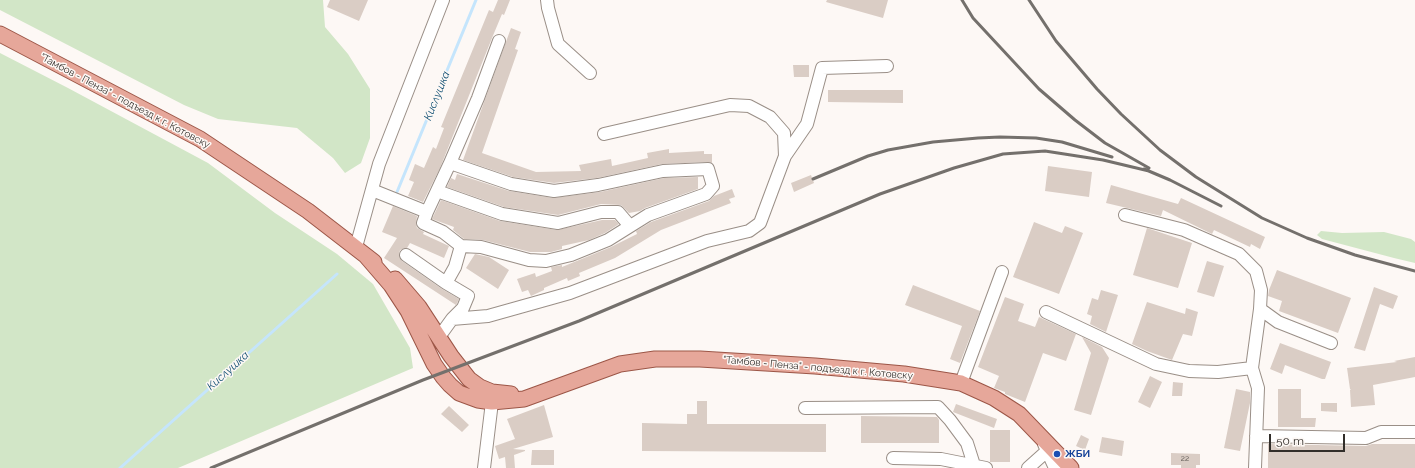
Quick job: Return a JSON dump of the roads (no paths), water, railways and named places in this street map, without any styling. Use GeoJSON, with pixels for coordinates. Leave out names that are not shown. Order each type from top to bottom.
{"type":"FeatureCollection","features":[{"type":"Feature","properties":{"kind":"main road","name":"\"Тамбов - Пенза\" - подъезд к г. Котовску"},"geometry":{"type":"LineString","coordinates":[[0,34],[200,139],[308,211],[383,268],[400,284],[419,307],[461,370],[480,387],[492,392],[505,394],[539,393]]}},
{"type":"Feature","properties":{"kind":"main road","name":"\"Тамбов - Пенза\" - подъезд к г. Котовску"},"geometry":{"type":"LineString","coordinates":[[361,251],[391,285],[408,311],[434,364],[450,385],[459,393],[478,400],[492,402],[524,399],[620,364],[642,360],[670,358],[890,372],[961,383],[994,398],[1019,414],[1040,434],[1071,468]]}},
{"type":"Feature","properties":{"kind":"street"},"geometry":{"type":"LineString","coordinates":[[361,251],[372,190],[379,164],[443,0]]}},
{"type":"Feature","properties":{"kind":"street"},"geometry":{"type":"LineString","coordinates":[[548,0],[548,8],[558,44],[590,73]]}},
{"type":"Feature","properties":{"kind":"street"},"geometry":{"type":"LineString","coordinates":[[450,163],[511,184],[554,191],[598,185],[663,171],[708,169],[713,186],[706,194],[648,215],[608,240],[571,255],[546,261],[529,260],[481,247],[461,246],[443,232],[423,223],[478,98],[500,41]]}},
{"type":"Feature","properties":{"kind":"street"},"geometry":{"type":"LineString","coordinates":[[452,319],[488,316],[570,293],[707,242],[749,230],[760,223],[785,156],[807,124],[822,68],[886,66]]}},
{"type":"Feature","properties":{"kind":"street"},"geometry":{"type":"LineString","coordinates":[[604,134],[730,105],[749,106],[770,117],[784,133],[785,156]]}},
{"type":"Feature","properties":{"kind":"street"},"geometry":{"type":"LineString","coordinates":[[372,190],[427,212]]}},
{"type":"Feature","properties":{"kind":"street"},"geometry":{"type":"LineString","coordinates":[[437,191],[502,214],[558,223],[600,212],[618,212],[630,226]]}},
{"type":"Feature","properties":{"kind":"street"},"geometry":{"type":"LineString","coordinates":[[1125,215],[1184,230],[1239,254],[1256,270],[1260,290],[1260,309],[1252,368],[1258,388],[1254,468]]}},
{"type":"Feature","properties":{"kind":"street"},"geometry":{"type":"LineString","coordinates":[[446,283],[456,267],[461,246]]}},
{"type":"Feature","properties":{"kind":"street"},"geometry":{"type":"LineString","coordinates":[[406,256],[468,296],[463,308],[452,319],[439,337]]}},
{"type":"Feature","properties":{"kind":"street"},"geometry":{"type":"LineString","coordinates":[[961,383],[1002,272]]}},
{"type":"Feature","properties":{"kind":"street"},"geometry":{"type":"LineString","coordinates":[[1260,309],[1278,322],[1331,343]]}},
{"type":"Feature","properties":{"kind":"street"},"geometry":{"type":"LineString","coordinates":[[1046,312],[1156,364],[1189,371],[1218,372],[1252,368]]}},
{"type":"Feature","properties":{"kind":"street"},"geometry":{"type":"LineString","coordinates":[[484,468],[492,402]]}},
{"type":"Feature","properties":{"kind":"street"},"geometry":{"type":"LineString","coordinates":[[805,408],[938,407],[967,443],[974,466]]}},
{"type":"Feature","properties":{"kind":"street"},"geometry":{"type":"LineString","coordinates":[[1256,436],[1366,438],[1381,432],[1415,432]]}},
{"type":"Feature","properties":{"kind":"street"},"geometry":{"type":"LineString","coordinates":[[1040,434],[1055,468]]}},
{"type":"Feature","properties":{"kind":"street"},"geometry":{"type":"LineString","coordinates":[[1028,468],[1048,451]]}},
{"type":"Feature","properties":{"kind":"street"},"geometry":{"type":"LineString","coordinates":[[893,458],[941,459],[986,468]]}},
{"type":"Feature","properties":{"kind":"waterway","name":"Кислушка"},"geometry":{"type":"LineString","coordinates":[[397,192],[476,0]]}},
{"type":"Feature","properties":{"kind":"waterway","name":"Кислушка"},"geometry":{"type":"LineString","coordinates":[[120,468],[337,274]]}},
{"type":"Feature","properties":{"kind":"railway"},"geometry":{"type":"LineString","coordinates":[[962,0],[973,18],[1039,89],[1105,143],[1149,168]]}},
{"type":"Feature","properties":{"kind":"railway"},"geometry":{"type":"LineString","coordinates":[[1029,0],[1056,41],[1097,89],[1121,114],[1160,150],[1196,177],[1262,218],[1307,238],[1355,255],[1415,271]]}},
{"type":"Feature","properties":{"kind":"railway"},"geometry":{"type":"LineString","coordinates":[[813,179],[868,156],[888,150],[933,142],[978,138],[1036,138],[1062,142],[1112,157]]}},
{"type":"Feature","properties":{"kind":"railway"},"geometry":{"type":"LineString","coordinates":[[211,468],[423,380],[579,321],[880,194],[954,168],[1003,154],[1045,151],[1103,160],[1149,171]]}},
{"type":"Feature","properties":{"kind":"railway"},"geometry":{"type":"LineString","coordinates":[[1144,169],[1170,180],[1221,206]]}},
{"type":"Feature","properties":{"kind":"place","name":"ЖБИ"},"geometry":{"type":"Point","coordinates":[1057,454]}}]}
